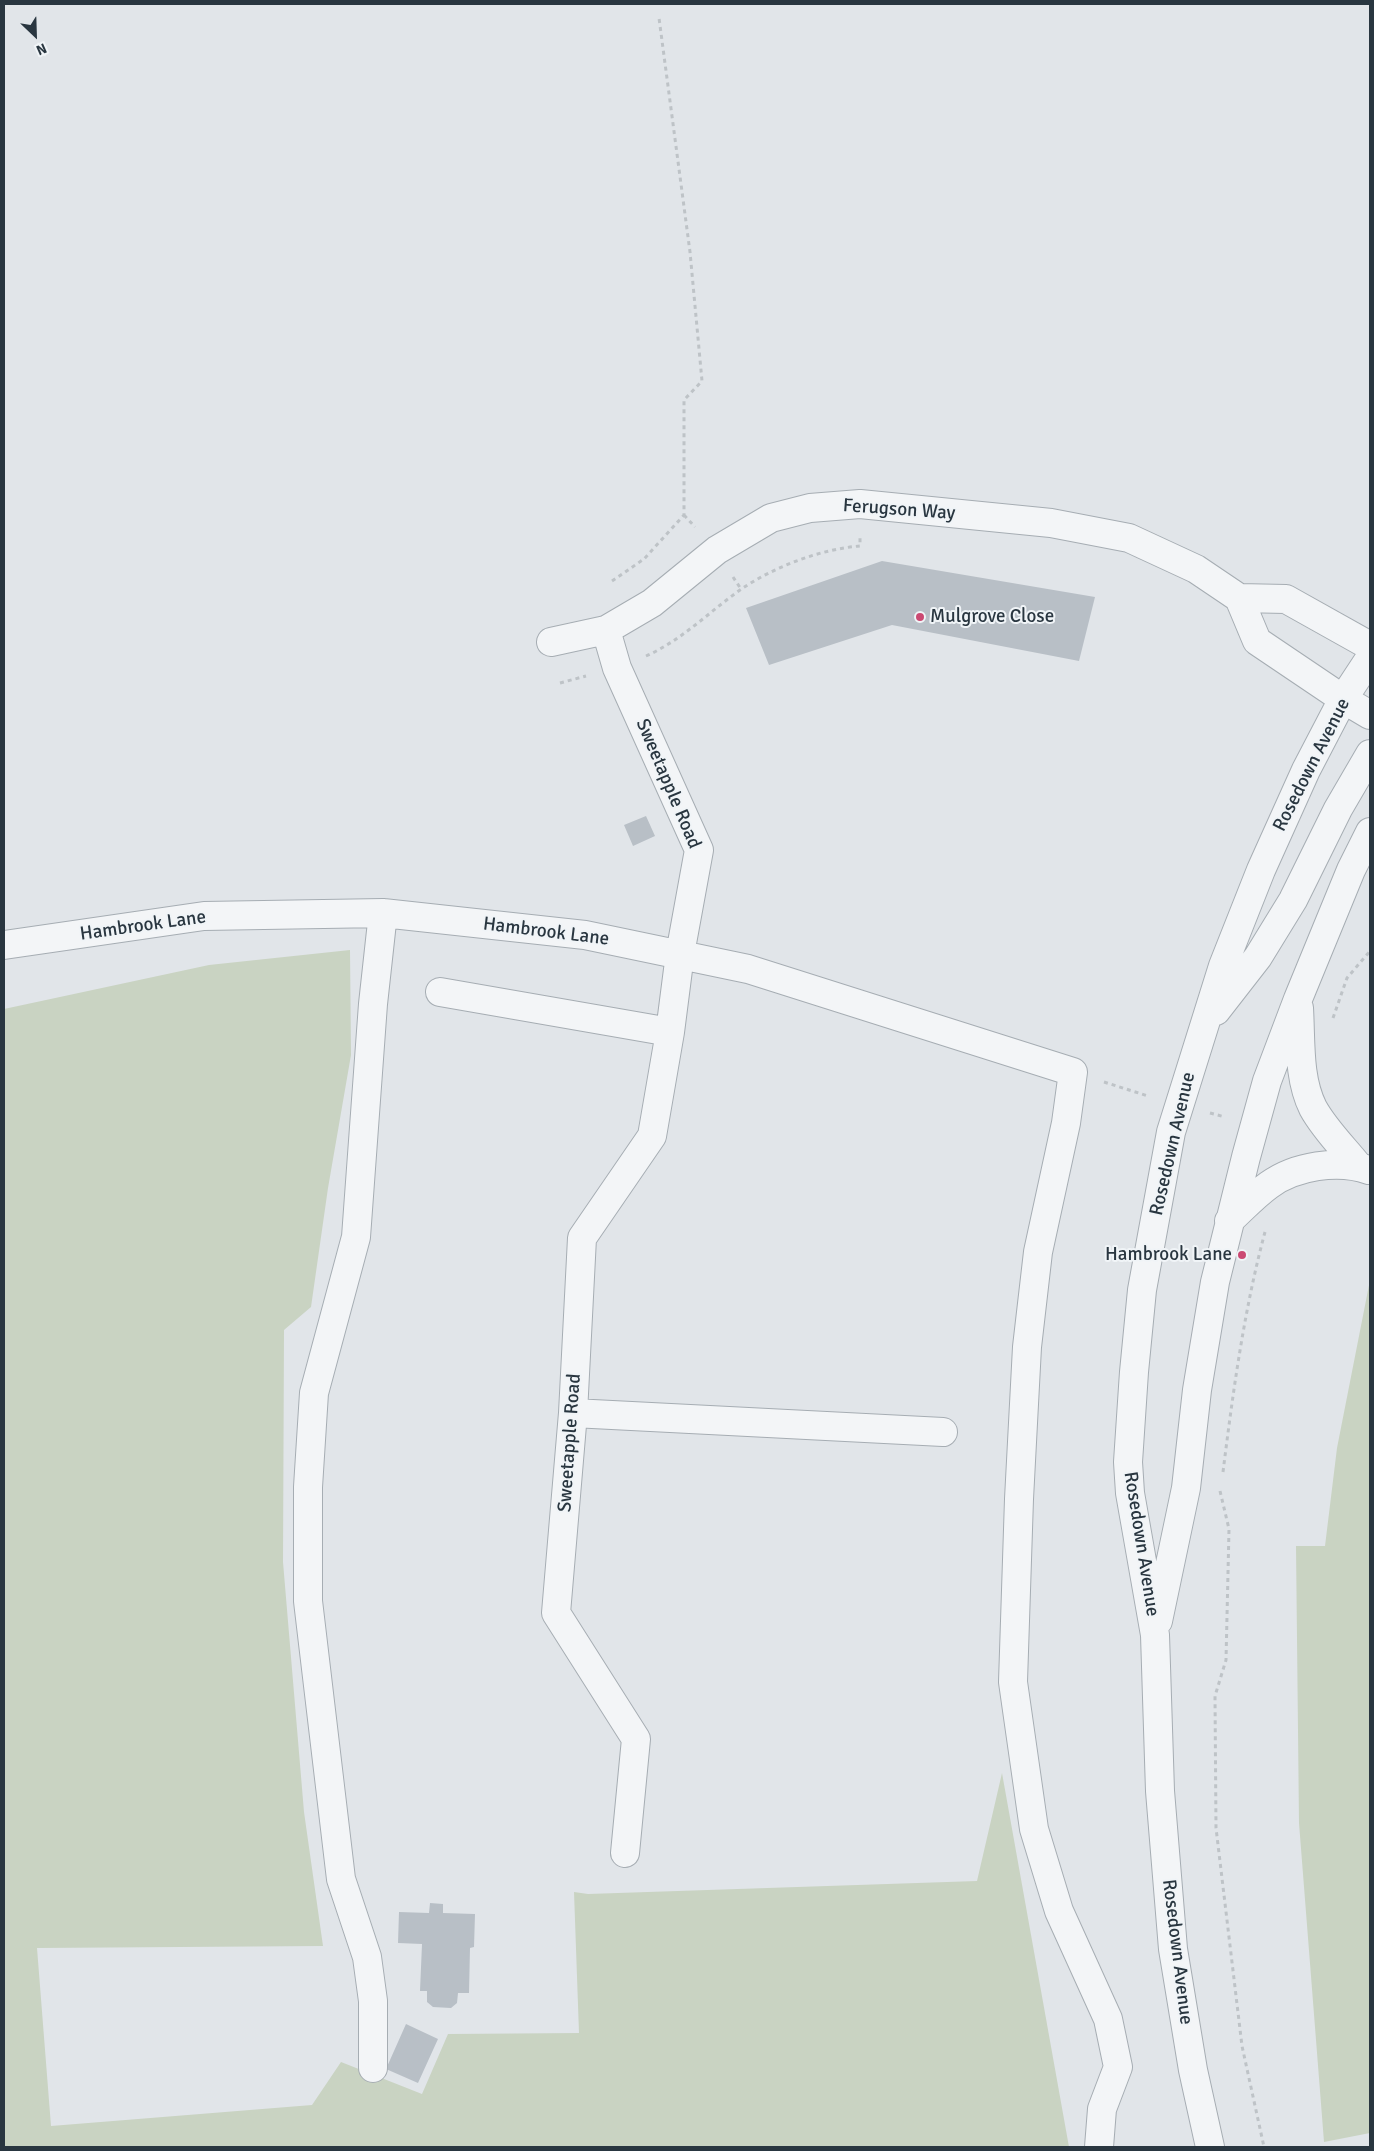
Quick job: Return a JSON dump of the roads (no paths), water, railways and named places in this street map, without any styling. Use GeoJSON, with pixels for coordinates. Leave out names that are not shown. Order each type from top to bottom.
{"type":"FeatureCollection","features":[{"type":"Feature","properties":{"kind":"street","name":"Ferugson Way"},"geometry":{"type":"LineString","coordinates":[[550,642],[606,630],[652,603],[717,550],[771,518],[810,508],[860,504],[1050,522],[1129,538],[1196,569],[1239,598]]}},
{"type":"Feature","properties":{"kind":"street"},"geometry":{"type":"LineString","coordinates":[[1370,646],[1286,599],[1239,598],[1257,640],[1343,699],[1370,715]]}},
{"type":"Feature","properties":{"kind":"street","name":"Sweetapple Road"},"geometry":{"type":"LineString","coordinates":[[606,630],[617,668],[699,850],[680,954],[670,1032],[652,1136],[582,1238],[573,1413],[556,1613],[636,1739],[625,1853]]}},
{"type":"Feature","properties":{"kind":"street","name":"Rosedown Avenue"},"geometry":{"type":"LineString","coordinates":[[1210,2147],[1193,2070],[1173,1949],[1160,1792],[1156,1635],[1130,1493],[1128,1462],[1142,1290],[1171,1132],[1223,966],[1261,870],[1306,770],[1343,699],[1370,658]]}},
{"type":"Feature","properties":{"kind":"street"},"geometry":{"type":"LineString","coordinates":[[1343,699],[1370,689]]}},
{"type":"Feature","properties":{"kind":"street"},"geometry":{"type":"LineString","coordinates":[[1203,1028],[1258,957],[1293,900],[1338,810],[1370,754]]}},
{"type":"Feature","properties":{"kind":"street","name":"Rosedown Avenue"},"geometry":{"type":"LineString","coordinates":[[1156,1635],[1186,1488],[1197,1390],[1215,1282],[1229,1221],[1267,1081],[1298,999],[1351,870],[1370,832]]}},
{"type":"Feature","properties":{"kind":"street"},"geometry":{"type":"LineString","coordinates":[[373,2068],[373,2001],[367,1957],[341,1879],[308,1600],[308,1487],[314,1393],[356,1237],[372,1014],[383,913]]}},
{"type":"Feature","properties":{"kind":"street","name":"Hambrook Lane"},"geometry":{"type":"LineString","coordinates":[[4,945],[204,916],[383,913],[585,935],[748,969],[1073,1072],[1066,1123],[1038,1252],[1028,1347],[1019,1500],[1013,1682],[1034,1829],[1059,1911],[1108,2019],[1118,2067],[1102,2109],[1099,2147]]}},
{"type":"Feature","properties":{"kind":"street"},"geometry":{"type":"LineString","coordinates":[[440,992],[670,1032]]}},
{"type":"Feature","properties":{"kind":"street"},"geometry":{"type":"LineString","coordinates":[[1298,999],[1302,1071],[1313,1107],[1322,1121],[1365,1169]]}},
{"type":"Feature","properties":{"kind":"street"},"geometry":{"type":"LineString","coordinates":[[1229,1221],[1270,1184],[1304,1168],[1324,1166],[1365,1169]]}},
{"type":"Feature","properties":{"kind":"street"},"geometry":{"type":"LineString","coordinates":[[573,1413],[943,1432]]}},
{"type":"Feature","properties":{"kind":"place","name":"Mulgrove Close"},"geometry":{"type":"Point","coordinates":[920,617]}},
{"type":"Feature","properties":{"kind":"place","name":"Hambrook Lane"},"geometry":{"type":"Point","coordinates":[1242,1255]}}]}
